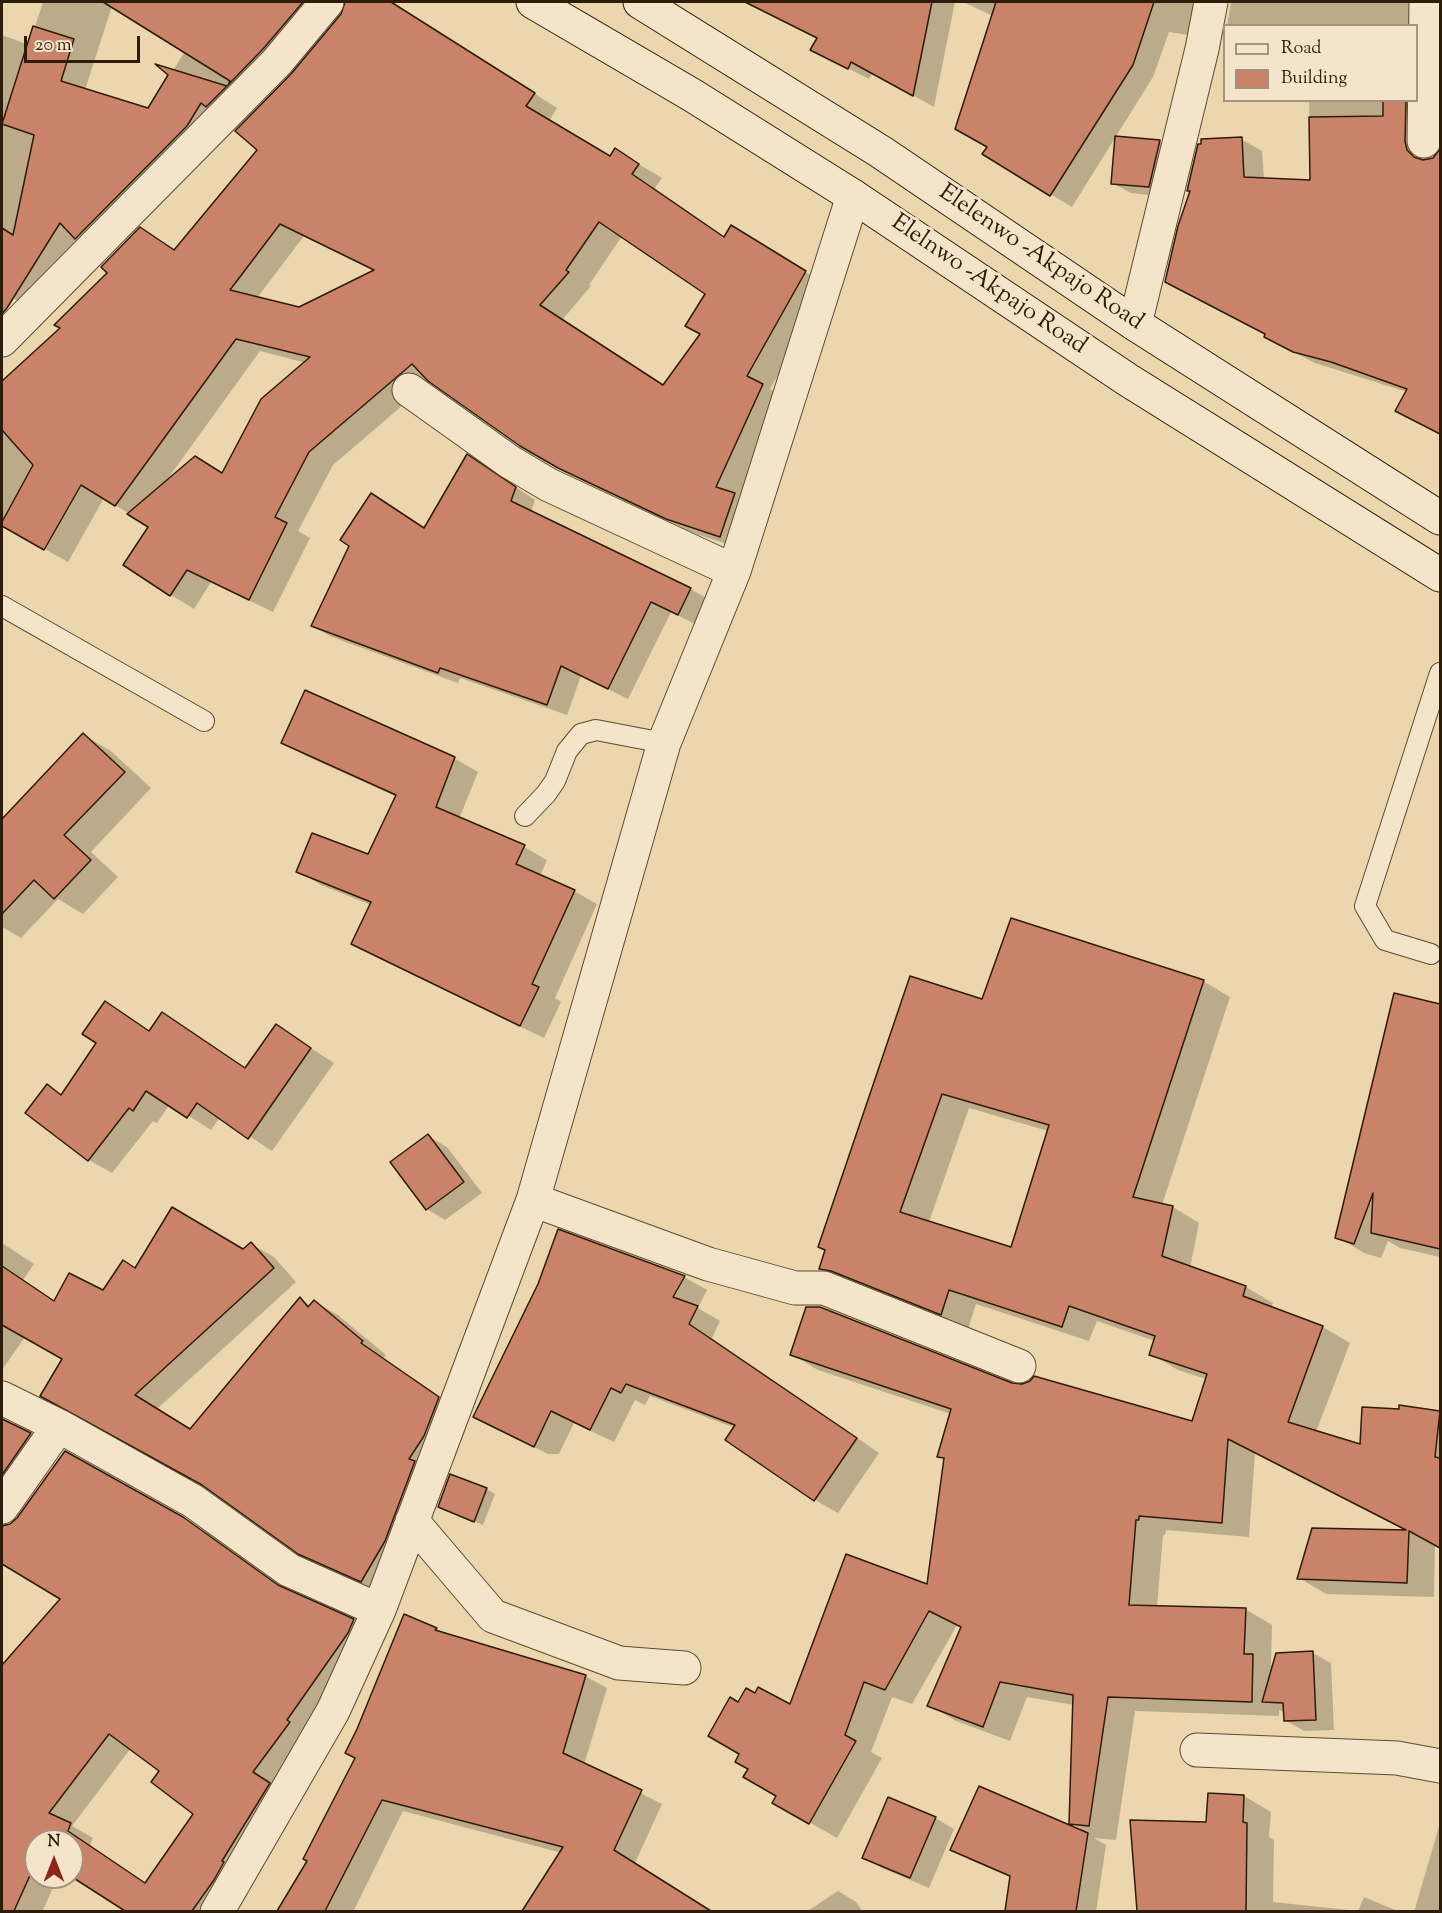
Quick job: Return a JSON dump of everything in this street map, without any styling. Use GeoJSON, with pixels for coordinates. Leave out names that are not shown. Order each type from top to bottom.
{"type":"FeatureCollection","features":[{"type":"Feature","properties":{"kind":"street"},"geometry":{"type":"LineString","coordinates":[[2,340],[277,62],[327,2]]}},
{"type":"Feature","properties":{"kind":"street","name":"Elelnwo -Akpajo Road"},"geometry":{"type":"LineString","coordinates":[[533,2],[692,95],[853,196],[1128,380],[1440,575]]}},
{"type":"Feature","properties":{"kind":"street","name":"Elelenwo -Akpajo Road"},"geometry":{"type":"LineString","coordinates":[[640,2],[881,152],[1136,324],[1440,518]]}},
{"type":"Feature","properties":{"kind":"street"},"geometry":{"type":"LineString","coordinates":[[1136,324],[1202,49],[1211,2]]}},
{"type":"Feature","properties":{"kind":"street"},"geometry":{"type":"LineString","coordinates":[[1424,141],[1426,2]]}},
{"type":"Feature","properties":{"kind":"street"},"geometry":{"type":"LineString","coordinates":[[216,1911],[333,1711],[379,1610],[534,1200],[664,743],[734,571],[853,196]]}},
{"type":"Feature","properties":{"kind":"street"},"geometry":{"type":"LineString","coordinates":[[409,390],[510,462],[549,484],[734,571]]}},
{"type":"Feature","properties":{"kind":"street"},"geometry":{"type":"LineString","coordinates":[[534,1200],[708,1264],[795,1288],[824,1288],[1019,1366]]}},
{"type":"Feature","properties":{"kind":"street"},"geometry":{"type":"LineString","coordinates":[[2,1398],[59,1426],[193,1501],[289,1570],[379,1610]]}},
{"type":"Feature","properties":{"kind":"street"},"geometry":{"type":"LineString","coordinates":[[2,1507],[59,1426]]}},
{"type":"Feature","properties":{"kind":"street"},"geometry":{"type":"LineString","coordinates":[[412,1521],[493,1616],[619,1663],[684,1668]]}},
{"type":"Feature","properties":{"kind":"street"},"geometry":{"type":"LineString","coordinates":[[1197,1750],[1397,1758],[1440,1766]]}},
{"type":"Feature","properties":{"kind":"lane"},"geometry":{"type":"LineString","coordinates":[[2,606],[204,721]]}},
{"type":"Feature","properties":{"kind":"lane"},"geometry":{"type":"LineString","coordinates":[[1431,954],[1385,940],[1365,906],[1440,673]]}},
{"type":"Feature","properties":{"kind":"lane"},"geometry":{"type":"LineString","coordinates":[[525,816],[555,781],[567,751],[581,734],[596,730],[664,743]]}},
{"type":"Feature","properties":{"kind":"building"},"geometry":{"type":"Polygon","coordinates":[[[103,2],[303,2],[263,49],[228,85],[230,81],[103,2]]]}},
{"type":"Feature","properties":{"kind":"building"},"geometry":{"type":"Polygon","coordinates":[[[345,2],[391,2],[535,93],[526,106],[610,156],[615,148],[639,164],[632,174],[724,237],[731,225],[806,271],[747,376],[763,384],[716,487],[735,493],[720,537],[666,519],[558,468],[520,446],[428,381],[412,364],[309,452],[275,517],[287,523],[249,600],[187,570],[170,596],[123,565],[148,527],[127,514],[195,456],[222,473],[261,399],[310,357],[236,339],[115,506],[81,485],[44,550],[2,526],[2,522],[33,465],[2,430],[2,381],[60,328],[54,325],[107,273],[101,267],[140,227],[174,250],[257,150],[235,131],[291,74],[341,14],[345,2]],[[599,222],[566,270],[569,272],[540,305],[663,385],[700,334],[685,326],[705,294],[599,222]],[[280,224],[230,290],[299,307],[374,270],[280,224]]]}},
{"type":"Feature","properties":{"kind":"building"},"geometry":{"type":"Polygon","coordinates":[[[745,2],[932,2],[913,96],[851,62],[848,69],[810,50],[817,38],[745,2]]]}},
{"type":"Feature","properties":{"kind":"building"},"geometry":{"type":"Polygon","coordinates":[[[996,2],[1154,2],[1133,65],[1050,196],[982,154],[987,147],[955,129],[996,2]]]}},
{"type":"Feature","properties":{"kind":"building"},"geometry":{"type":"Polygon","coordinates":[[[33,26],[74,39],[61,81],[148,108],[168,75],[155,64],[227,86],[206,107],[201,103],[187,126],[75,239],[60,223],[2,314],[2,228],[13,235],[34,135],[2,124],[33,26]]]}},
{"type":"Feature","properties":{"kind":"building"},"geometry":{"type":"Polygon","coordinates":[[[1383,102],[1406,102],[1405,141],[1407,150],[1414,157],[1423,160],[1433,158],[1440,149],[1440,434],[1395,411],[1407,389],[1331,362],[1293,352],[1264,337],[1265,334],[1165,282],[1178,226],[1190,191],[1187,191],[1201,139],[1242,137],[1244,177],[1310,180],[1309,117],[1383,116],[1383,102]]]}},
{"type":"Feature","properties":{"kind":"building"},"geometry":{"type":"Polygon","coordinates":[[[1115,136],[1160,140],[1149,187],[1111,184],[1115,136]]]}},
{"type":"Feature","properties":{"kind":"building"},"geometry":{"type":"Polygon","coordinates":[[[467,454],[516,487],[511,501],[691,588],[678,615],[651,602],[608,689],[561,666],[547,705],[440,668],[438,673],[311,626],[349,546],[340,540],[371,493],[424,528],[467,454]]]}},
{"type":"Feature","properties":{"kind":"building"},"geometry":{"type":"Polygon","coordinates":[[[305,690],[455,757],[436,807],[525,845],[516,864],[575,890],[532,984],[539,987],[520,1026],[351,944],[371,902],[296,872],[312,833],[368,854],[396,795],[281,743],[305,690]]]}},
{"type":"Feature","properties":{"kind":"building"},"geometry":{"type":"Polygon","coordinates":[[[83,733],[125,772],[64,835],[91,860],[54,899],[34,880],[2,914],[2,819],[83,733]]]}},
{"type":"Feature","properties":{"kind":"building"},"geometry":{"type":"Polygon","coordinates":[[[1011,918],[1204,980],[1133,1197],[1173,1206],[1162,1256],[1246,1286],[1243,1296],[1323,1326],[1288,1422],[1360,1444],[1362,1407],[1399,1409],[1399,1405],[1440,1411],[1435,1457],[1440,1458],[1440,1548],[1409,1531],[1407,1583],[1297,1579],[1312,1528],[1406,1530],[1228,1439],[1222,1523],[1139,1516],[1139,1520],[1136,1520],[1129,1605],[1246,1608],[1244,1654],[1253,1654],[1252,1702],[1108,1697],[1089,1826],[1069,1824],[1073,1695],[1000,1682],[983,1727],[927,1706],[961,1627],[929,1611],[885,1690],[864,1682],[845,1735],[856,1741],[809,1824],[772,1803],[776,1796],[743,1777],[748,1769],[735,1762],[739,1754],[708,1736],[730,1697],[738,1702],[746,1688],[755,1693],[758,1687],[790,1704],[846,1554],[927,1584],[944,1458],[937,1457],[951,1409],[790,1355],[806,1307],[820,1307],[1012,1383],[1022,1384],[1030,1381],[1034,1376],[1192,1421],[1207,1374],[1149,1355],[1155,1336],[1069,1306],[1062,1327],[949,1290],[941,1315],[831,1271],[819,1269],[825,1250],[818,1247],[910,976],[982,999],[1011,918]],[[942,1094],[900,1212],[1011,1247],[1049,1125],[942,1094]]]}},
{"type":"Feature","properties":{"kind":"building"},"geometry":{"type":"Polygon","coordinates":[[[1394,993],[1440,1004],[1440,1249],[1371,1233],[1373,1193],[1354,1244],[1335,1238],[1394,993]]]}},
{"type":"Feature","properties":{"kind":"building"},"geometry":{"type":"Polygon","coordinates":[[[105,1001],[149,1031],[162,1012],[245,1068],[276,1024],[311,1048],[248,1139],[197,1103],[187,1118],[146,1091],[133,1111],[129,1108],[88,1161],[25,1113],[47,1084],[61,1095],[96,1043],[82,1034],[105,1001]]]}},
{"type":"Feature","properties":{"kind":"building"},"geometry":{"type":"Polygon","coordinates":[[[428,1134],[464,1182],[426,1210],[390,1162],[428,1134]]]}},
{"type":"Feature","properties":{"kind":"building"},"geometry":{"type":"Polygon","coordinates":[[[172,1207],[243,1249],[251,1242],[274,1268],[135,1395],[190,1429],[300,1297],[308,1307],[314,1300],[363,1341],[361,1343],[439,1397],[424,1436],[409,1459],[415,1461],[385,1541],[361,1582],[298,1554],[202,1485],[40,1396],[62,1359],[2,1325],[2,1266],[54,1301],[69,1273],[103,1290],[123,1260],[135,1268],[172,1207]]]}},
{"type":"Feature","properties":{"kind":"building"},"geometry":{"type":"Polygon","coordinates":[[[558,1229],[685,1276],[673,1297],[698,1306],[689,1324],[857,1438],[814,1501],[725,1440],[735,1425],[626,1384],[621,1393],[611,1388],[590,1430],[551,1411],[534,1447],[473,1417],[538,1284],[558,1229]]]}},
{"type":"Feature","properties":{"kind":"building"},"geometry":{"type":"Polygon","coordinates":[[[2,1419],[31,1433],[2,1475],[2,1419]]]}},
{"type":"Feature","properties":{"kind":"building"},"geometry":{"type":"Polygon","coordinates":[[[65,1451],[183,1517],[278,1585],[354,1619],[348,1633],[287,1720],[290,1722],[253,1772],[270,1783],[222,1861],[224,1862],[214,1880],[192,1911],[125,1911],[84,1885],[84,1842],[145,1883],[193,1814],[151,1782],[159,1771],[109,1734],[49,1813],[71,1823],[69,1829],[24,1829],[24,1889],[14,1911],[2,1911],[2,1665],[60,1599],[2,1564],[2,1526],[10,1524],[17,1518],[65,1451]]]}},
{"type":"Feature","properties":{"kind":"building"},"geometry":{"type":"Polygon","coordinates":[[[450,1474],[487,1488],[474,1522],[438,1507],[450,1474]]]}},
{"type":"Feature","properties":{"kind":"building"},"geometry":{"type":"Polygon","coordinates":[[[404,1614],[437,1628],[435,1630],[586,1675],[563,1753],[642,1790],[614,1850],[711,1911],[522,1911],[563,1847],[382,1800],[325,1911],[277,1911],[307,1861],[303,1859],[355,1758],[345,1753],[404,1614]]]}},
{"type":"Feature","properties":{"kind":"building"},"geometry":{"type":"Polygon","coordinates":[[[1313,1651],[1316,1720],[1284,1721],[1283,1703],[1262,1702],[1276,1653],[1313,1651]]]}},
{"type":"Feature","properties":{"kind":"building"},"geometry":{"type":"Polygon","coordinates":[[[979,1786],[1088,1833],[1076,1911],[1005,1911],[1010,1876],[950,1850],[979,1786]]]}},
{"type":"Feature","properties":{"kind":"building"},"geometry":{"type":"Polygon","coordinates":[[[1208,1793],[1244,1795],[1243,1822],[1247,1823],[1246,1911],[1137,1911],[1130,1820],[1206,1822],[1208,1793]]]}},
{"type":"Feature","properties":{"kind":"building"},"geometry":{"type":"Polygon","coordinates":[[[888,1797],[936,1817],[910,1878],[862,1858],[888,1797]]]}}]}
